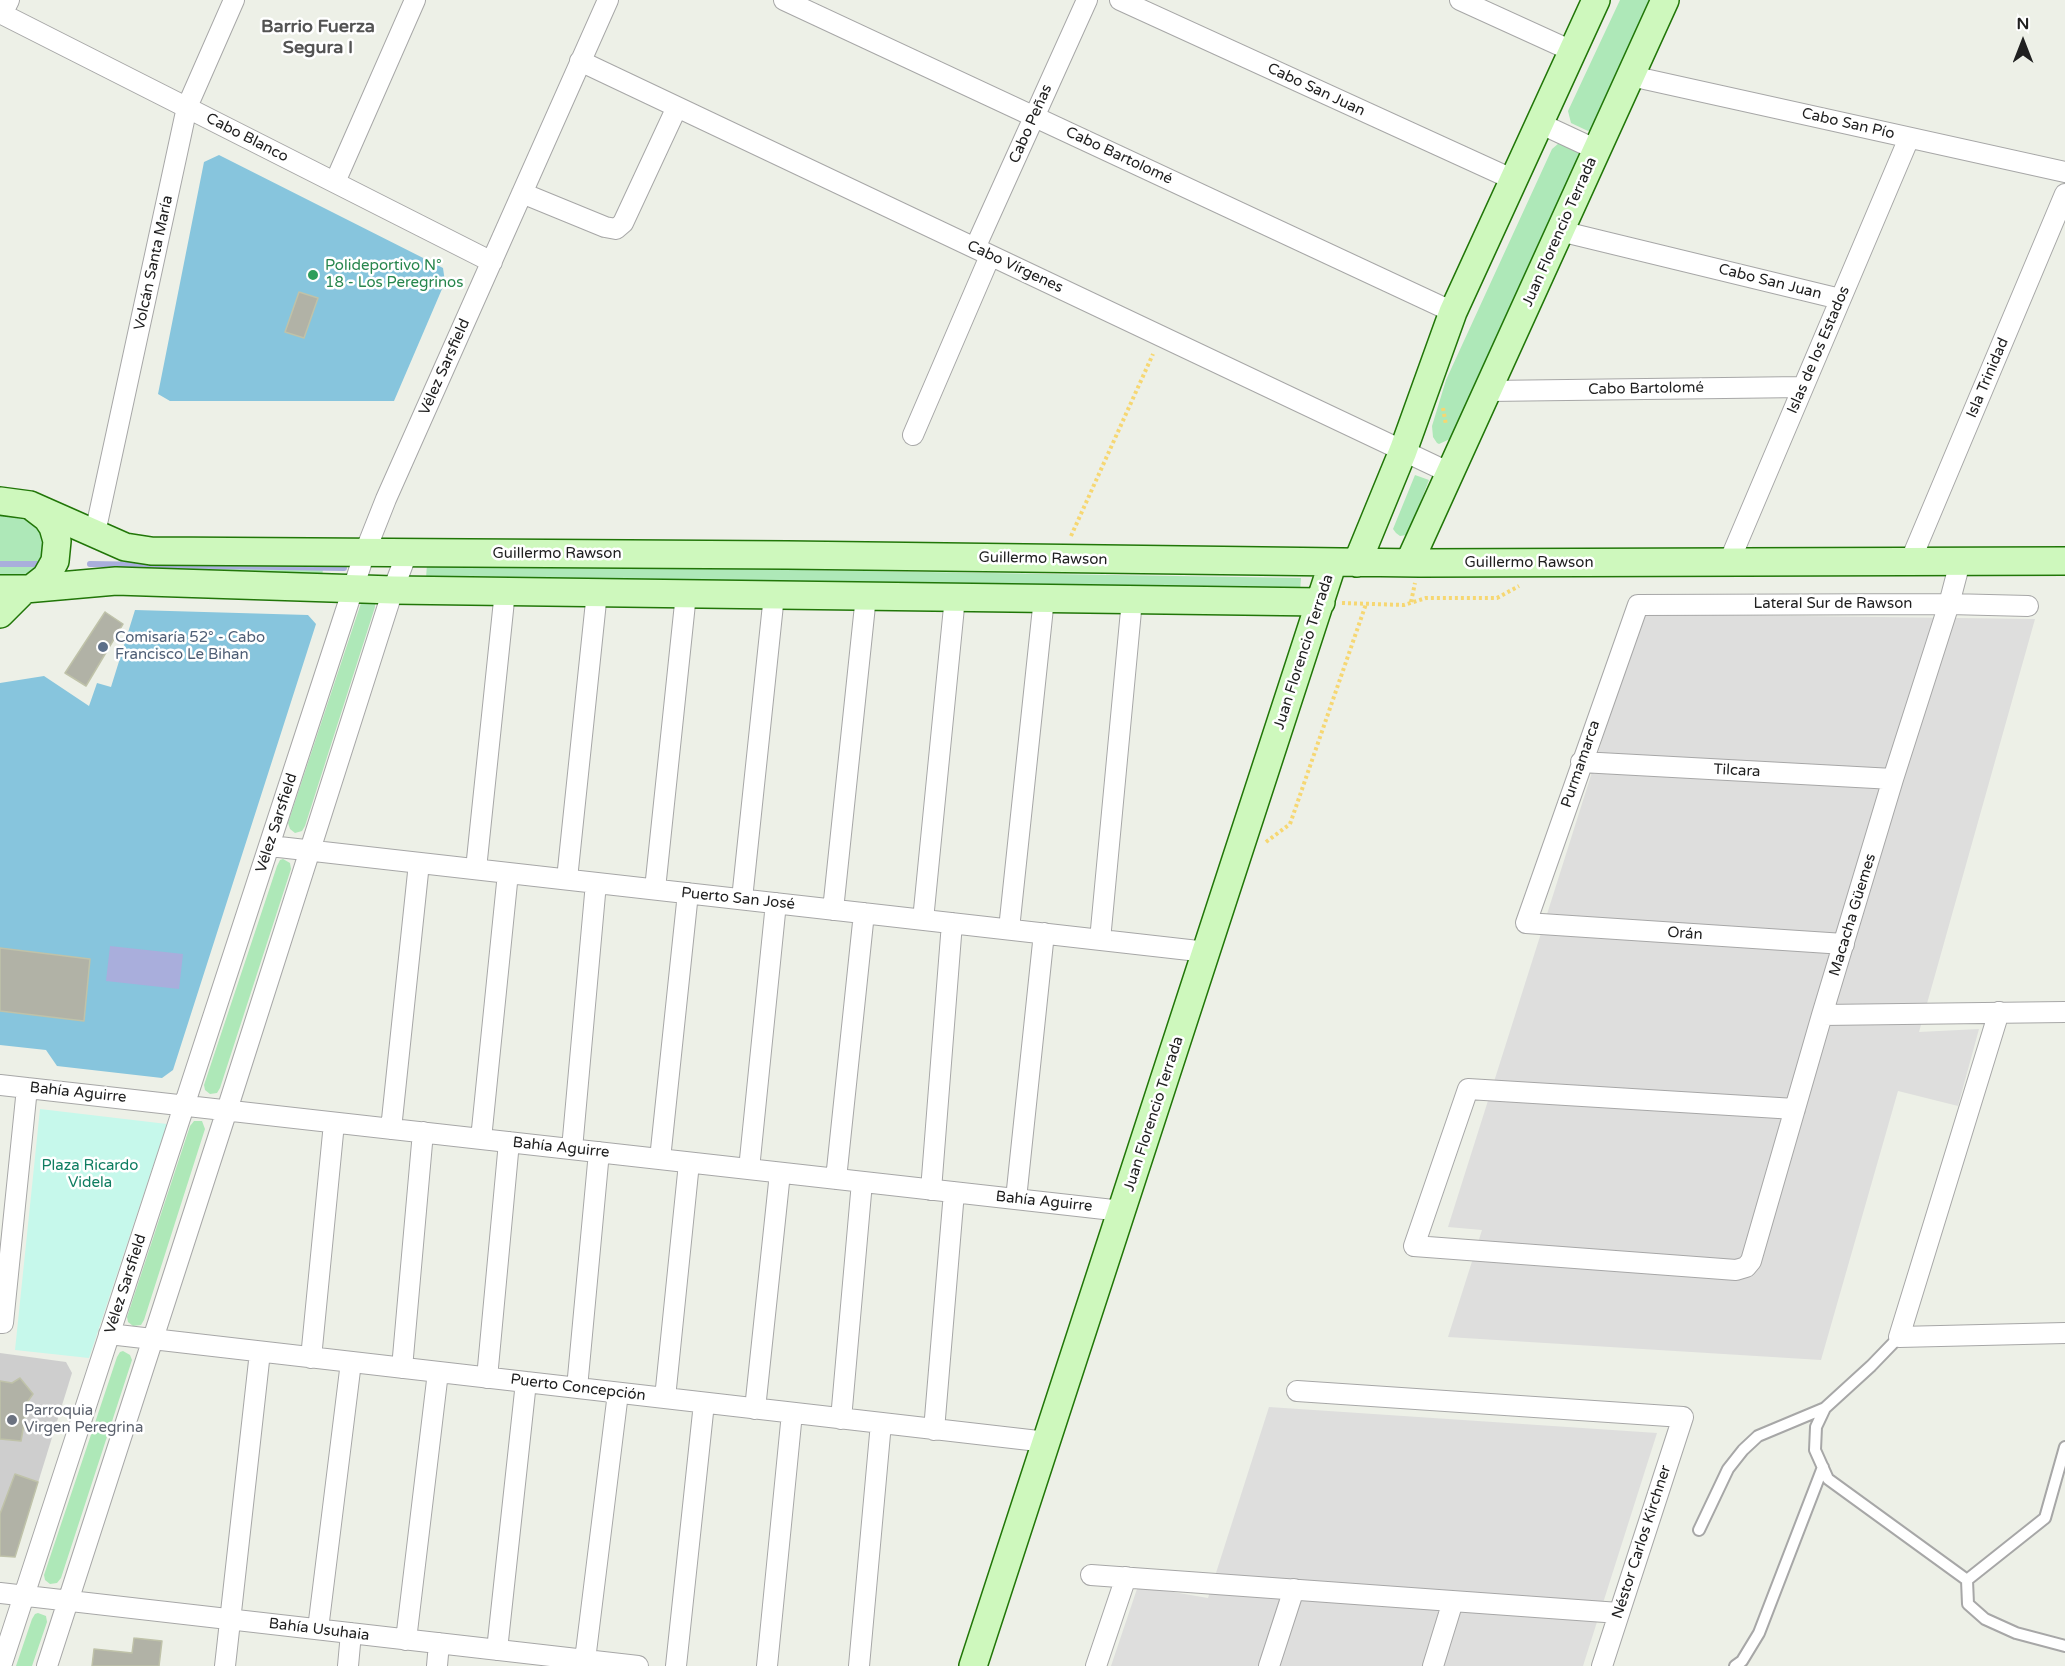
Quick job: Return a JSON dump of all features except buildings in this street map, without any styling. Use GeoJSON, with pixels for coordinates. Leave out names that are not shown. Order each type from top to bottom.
{"type":"FeatureCollection","features":[{"type":"Feature","properties":{"kind":"main road","name":"Juan Florencio Terrada"},"geometry":{"type":"LineString","coordinates":[[973,1666],[1321,602],[1345,563],[1403,451],[1453,312],[1596,0]]}},
{"type":"Feature","properties":{"kind":"main road","name":"Juan Florencio Terrada"},"geometry":{"type":"LineString","coordinates":[[1409,563],[1665,0]]}},
{"type":"Feature","properties":{"kind":"main road","name":"Guillermo Rawson"},"geometry":{"type":"LineString","coordinates":[[10,501],[95,533],[125,547],[151,552],[365,552],[1345,563],[2065,561]]}},
{"type":"Feature","properties":{"kind":"main road"},"geometry":{"type":"LineString","coordinates":[[0,614],[19,589],[51,570],[56,555],[57,541],[53,527],[47,518],[10,501]]}},
{"type":"Feature","properties":{"kind":"main road"},"geometry":{"type":"LineString","coordinates":[[19,589],[116,581],[393,590],[1321,602]]}},
{"type":"Feature","properties":{"kind":"street","name":"Volcán Santa María"},"geometry":{"type":"LineString","coordinates":[[95,533],[187,107],[234,0]]}},
{"type":"Feature","properties":{"kind":"street"},"geometry":{"type":"LineString","coordinates":[[335,182],[415,0]]}},
{"type":"Feature","properties":{"kind":"street","name":"Vélez Sarsfield"},"geometry":{"type":"LineString","coordinates":[[1,1666],[365,552],[386,499],[608,0]]}},
{"type":"Feature","properties":{"kind":"street","name":"Cabo Bartolomé"},"geometry":{"type":"LineString","coordinates":[[784,0],[1453,312]]}},
{"type":"Feature","properties":{"kind":"street","name":"Cabo Peñas"},"geometry":{"type":"LineString","coordinates":[[913,435],[1035,117],[1087,0]]}},
{"type":"Feature","properties":{"kind":"street","name":"Cabo San Juan"},"geometry":{"type":"LineString","coordinates":[[1120,0],[1512,179]]}},
{"type":"Feature","properties":{"kind":"street"},"geometry":{"type":"LineString","coordinates":[[1460,0],[1572,51]]}},
{"type":"Feature","properties":{"kind":"street","name":"Cabo Blanco"},"geometry":{"type":"LineString","coordinates":[[5,7],[187,107],[492,261]]}},
{"type":"Feature","properties":{"kind":"street","name":"Cabo Vírgenes"},"geometry":{"type":"LineString","coordinates":[[580,61],[1450,473]]}},
{"type":"Feature","properties":{"kind":"street","name":"Cabo San Pío"},"geometry":{"type":"LineString","coordinates":[[1630,76],[2065,172]]}},
{"type":"Feature","properties":{"kind":"street"},"geometry":{"type":"LineString","coordinates":[[522,193],[605,227],[616,229],[623,224],[677,107]]}},
{"type":"Feature","properties":{"kind":"street"},"geometry":{"type":"LineString","coordinates":[[1539,123],[1597,150]]}},
{"type":"Feature","properties":{"kind":"street","name":"Islas de los Estados"},"geometry":{"type":"LineString","coordinates":[[1729,562],[1909,138]]}},
{"type":"Feature","properties":{"kind":"street","name":"Isla Trinidad"},"geometry":{"type":"LineString","coordinates":[[1910,562],[2065,194]]}},
{"type":"Feature","properties":{"kind":"street","name":"Cabo San Juan"},"geometry":{"type":"LineString","coordinates":[[1560,231],[1840,298]]}},
{"type":"Feature","properties":{"kind":"street","name":"Cabo Bartolomé"},"geometry":{"type":"LineString","coordinates":[[1488,391],[1803,387]]}},
{"type":"Feature","properties":{"kind":"street"},"geometry":{"type":"LineString","coordinates":[[47,1666],[228,1110],[393,590],[407,553]]}},
{"type":"Feature","properties":{"kind":"street","name":"Macacha Güemes"},"geometry":{"type":"LineString","coordinates":[[1795,1109],[1468,1089],[1414,1245],[1736,1270],[1746,1267],[1751,1261],[1795,1109],[1822,1015],[1960,562]]}},
{"type":"Feature","properties":{"kind":"street"},"geometry":{"type":"LineString","coordinates":[[476,869],[505,591]]}},
{"type":"Feature","properties":{"kind":"street"},"geometry":{"type":"LineString","coordinates":[[567,879],[597,592]]}},
{"type":"Feature","properties":{"kind":"street"},"geometry":{"type":"LineString","coordinates":[[655,889],[686,594]]}},
{"type":"Feature","properties":{"kind":"street"},"geometry":{"type":"LineString","coordinates":[[742,899],[774,595]]}},
{"type":"Feature","properties":{"kind":"street"},"geometry":{"type":"LineString","coordinates":[[833,910],[866,596]]}},
{"type":"Feature","properties":{"kind":"street"},"geometry":{"type":"LineString","coordinates":[[923,920],[955,597]]}},
{"type":"Feature","properties":{"kind":"street"},"geometry":{"type":"LineString","coordinates":[[1010,929],[1044,598]]}},
{"type":"Feature","properties":{"kind":"street"},"geometry":{"type":"LineString","coordinates":[[1100,940],[1132,600]]}},
{"type":"Feature","properties":{"kind":"street","name":"Lateral Sur de Rawson"},"geometry":{"type":"LineString","coordinates":[[1638,605],[2028,606]]}},
{"type":"Feature","properties":{"kind":"street","name":"Purmamarca"},"geometry":{"type":"LineString","coordinates":[[1526,923],[1638,605]]}},
{"type":"Feature","properties":{"kind":"street","name":"Tilcara"},"geometry":{"type":"LineString","coordinates":[[1581,762],[1893,779]]}},
{"type":"Feature","properties":{"kind":"street","name":"Puerto San José"},"geometry":{"type":"LineString","coordinates":[[270,846],[1207,952]]}},
{"type":"Feature","properties":{"kind":"street"},"geometry":{"type":"LineString","coordinates":[[391,1129],[419,863]]}},
{"type":"Feature","properties":{"kind":"street"},"geometry":{"type":"LineString","coordinates":[[481,1139],[508,873]]}},
{"type":"Feature","properties":{"kind":"street"},"geometry":{"type":"LineString","coordinates":[[572,1149],[596,883]]}},
{"type":"Feature","properties":{"kind":"street"},"geometry":{"type":"LineString","coordinates":[[660,1159],[688,893]]}},
{"type":"Feature","properties":{"kind":"street"},"geometry":{"type":"LineString","coordinates":[[749,1169],[776,903]]}},
{"type":"Feature","properties":{"kind":"street"},"geometry":{"type":"LineString","coordinates":[[836,1179],[864,913]]}},
{"type":"Feature","properties":{"kind":"street"},"geometry":{"type":"LineString","coordinates":[[931,1190],[952,923]]}},
{"type":"Feature","properties":{"kind":"street","name":"Orán"},"geometry":{"type":"LineString","coordinates":[[1526,923],[1844,944]]}},
{"type":"Feature","properties":{"kind":"street"},"geometry":{"type":"LineString","coordinates":[[1016,1199],[1044,933]]}},
{"type":"Feature","properties":{"kind":"street"},"geometry":{"type":"LineString","coordinates":[[1822,1015],[2065,1011]]}},
{"type":"Feature","properties":{"kind":"street"},"geometry":{"type":"LineString","coordinates":[[1999,1012],[1899,1337],[2065,1333]]}},
{"type":"Feature","properties":{"kind":"street","name":"Bahía Aguirre"},"geometry":{"type":"LineString","coordinates":[[0,1085],[1122,1211]]}},
{"type":"Feature","properties":{"kind":"street"},"geometry":{"type":"LineString","coordinates":[[1,1323],[27,1088]]}},
{"type":"Feature","properties":{"kind":"street"},"geometry":{"type":"LineString","coordinates":[[311,1358],[334,1122]]}},
{"type":"Feature","properties":{"kind":"street"},"geometry":{"type":"LineString","coordinates":[[402,1368],[423,1132]]}},
{"type":"Feature","properties":{"kind":"street"},"geometry":{"type":"LineString","coordinates":[[487,1378],[509,1142]]}},
{"type":"Feature","properties":{"kind":"street"},"geometry":{"type":"LineString","coordinates":[[577,1388],[599,1152]]}},
{"type":"Feature","properties":{"kind":"street"},"geometry":{"type":"LineString","coordinates":[[665,1398],[689,1162]]}},
{"type":"Feature","properties":{"kind":"street"},"geometry":{"type":"LineString","coordinates":[[755,1409],[780,1173]]}},
{"type":"Feature","properties":{"kind":"street"},"geometry":{"type":"LineString","coordinates":[[841,1419],[862,1182]]}},
{"type":"Feature","properties":{"kind":"street"},"geometry":{"type":"LineString","coordinates":[[934,1430],[954,1192]]}},
{"type":"Feature","properties":{"kind":"street","name":"Puerto Concepción"},"geometry":{"type":"LineString","coordinates":[[109,1334],[1047,1442]]}},
{"type":"Feature","properties":{"kind":"street"},"geometry":{"type":"LineString","coordinates":[[225,1666],[260,1352]]}},
{"type":"Feature","properties":{"kind":"street"},"geometry":{"type":"LineString","coordinates":[[318,1629],[351,1362]]}},
{"type":"Feature","properties":{"kind":"street"},"geometry":{"type":"LineString","coordinates":[[406,1640],[438,1372]]}},
{"type":"Feature","properties":{"kind":"street"},"geometry":{"type":"LineString","coordinates":[[496,1650],[526,1382]]}},
{"type":"Feature","properties":{"kind":"street","name":"Néstor Carlos Kirchner"},"geometry":{"type":"LineString","coordinates":[[1297,1391],[1683,1417],[1602,1666]]}},
{"type":"Feature","properties":{"kind":"street"},"geometry":{"type":"LineString","coordinates":[[585,1660],[618,1393]]}},
{"type":"Feature","properties":{"kind":"street"},"geometry":{"type":"LineString","coordinates":[[676,1666],[704,1403]]}},
{"type":"Feature","properties":{"kind":"street"},"geometry":{"type":"LineString","coordinates":[[767,1666],[792,1413]]}},
{"type":"Feature","properties":{"kind":"street"},"geometry":{"type":"LineString","coordinates":[[859,1666],[881,1423]]}},
{"type":"Feature","properties":{"kind":"street"},"geometry":{"type":"LineString","coordinates":[[1090,1575],[1619,1613]]}},
{"type":"Feature","properties":{"kind":"street"},"geometry":{"type":"LineString","coordinates":[[1096,1666],[1126,1577]]}},
{"type":"Feature","properties":{"kind":"street"},"geometry":{"type":"LineString","coordinates":[[1269,1666],[1294,1589]]}},
{"type":"Feature","properties":{"kind":"street","name":"Bahía Usuhaia"},"geometry":{"type":"LineString","coordinates":[[0,1593],[496,1650],[529,1660],[585,1660],[625,1665]]}},
{"type":"Feature","properties":{"kind":"street"},"geometry":{"type":"LineString","coordinates":[[1433,1666],[1453,1601]]}},
{"type":"Feature","properties":{"kind":"street"},"geometry":{"type":"LineString","coordinates":[[348,1666],[351,1633]]}},
{"type":"Feature","properties":{"kind":"street"},"geometry":{"type":"LineString","coordinates":[[437,1666],[439,1643]]}},
{"type":"Feature","properties":{"kind":"lane"},"geometry":{"type":"LineString","coordinates":[[1699,1530],[1728,1469],[1743,1450],[1758,1436],[1825,1408],[1899,1337]]}},
{"type":"Feature","properties":{"kind":"lane"},"geometry":{"type":"LineString","coordinates":[[1825,1408],[1816,1427],[1815,1450],[1828,1479],[1967,1580]]}},
{"type":"Feature","properties":{"kind":"lane"},"geometry":{"type":"LineString","coordinates":[[1967,1580],[2045,1518],[2065,1447]]}},
{"type":"Feature","properties":{"kind":"lane"},"geometry":{"type":"LineString","coordinates":[[1735,1666],[1742,1662],[1759,1633],[1823,1467]]}},
{"type":"Feature","properties":{"kind":"lane"},"geometry":{"type":"LineString","coordinates":[[1967,1580],[1968,1604],[1984,1619],[2016,1633],[2065,1646]]}},
{"type":"Feature","properties":{"kind":"path"},"geometry":{"type":"LineString","coordinates":[[1060,559],[1161,337]]}},
{"type":"Feature","properties":{"kind":"path"},"geometry":{"type":"LineString","coordinates":[[1321,602],[1404,605],[1426,598],[1497,598],[1525,583]]}},
{"type":"Feature","properties":{"kind":"path"},"geometry":{"type":"LineString","coordinates":[[1263,845],[1290,824],[1366,604]]}},
{"type":"Feature","properties":{"kind":"shaded area","name":"Polideportivo N° 18 - Los Peregrinos"},"geometry":{"type":"Polygon","coordinates":[[[219,155],[443,268],[445,282],[394,401],[170,401],[158,394],[204,162],[219,155]]]}},
{"type":"Feature","properties":{"kind":"shaded area"},"geometry":{"type":"Polygon","coordinates":[[[135,610],[308,615],[316,624],[173,1070],[162,1078],[57,1066],[46,1050],[0,1045],[0,683],[44,676],[89,706],[97,683],[111,687],[135,610]]]}},
{"type":"Feature","properties":{"kind":"shaded area"},"geometry":{"type":"Polygon","coordinates":[[[1642,614],[2035,619],[1919,1032],[1979,1029],[1958,1106],[1898,1091],[1821,1360],[1448,1337],[1482,1230],[1448,1227],[1642,614]]]}},
{"type":"Feature","properties":{"kind":"shaded area"},"geometry":{"type":"Polygon","coordinates":[[[110,946],[183,954],[179,989],[106,981],[110,946]]]}},
{"type":"Feature","properties":{"kind":"shaded area"},"geometry":{"type":"Polygon","coordinates":[[[0,1353],[66,1362],[72,1373],[15,1557],[0,1556],[0,1353]]]}},
{"type":"Feature","properties":{"kind":"shaded area"},"geometry":{"type":"Polygon","coordinates":[[[1269,1407],[1657,1433],[1583,1666],[1111,1666],[1138,1586],[1208,1598],[1269,1407]]]}},
{"type":"Feature","properties":{"kind":"green space"},"geometry":{"type":"Polygon","coordinates":[[[1620,0],[1655,0],[1593,129],[1588,131],[1571,123],[1568,111],[1620,0]]]}},
{"type":"Feature","properties":{"kind":"green space"},"geometry":{"type":"Polygon","coordinates":[[[1559,143],[1577,147],[1583,155],[1450,439],[1439,444],[1433,437],[1432,426],[1446,380],[1552,149],[1559,143]]]}},
{"type":"Feature","properties":{"kind":"green space"},"geometry":{"type":"Polygon","coordinates":[[[1415,475],[1429,480],[1409,532],[1407,535],[1400,536],[1393,529],[1415,475]]]}},
{"type":"Feature","properties":{"kind":"green space"},"geometry":{"type":"Polygon","coordinates":[[[0,509],[29,512],[50,548],[35,575],[0,581],[0,509]]]}},
{"type":"Feature","properties":{"kind":"green space"},"geometry":{"type":"Polygon","coordinates":[[[427,564],[1301,578],[1300,592],[426,578],[427,564]]]}},
{"type":"Feature","properties":{"kind":"green space"},"geometry":{"type":"Polygon","coordinates":[[[108,565],[323,568],[322,579],[106,575],[104,568],[108,565]]]}},
{"type":"Feature","properties":{"kind":"green space"},"geometry":{"type":"Polygon","coordinates":[[[364,599],[375,602],[375,607],[305,826],[302,831],[295,833],[290,829],[288,823],[364,599]]]}},
{"type":"Feature","properties":{"kind":"green space"},"geometry":{"type":"Polygon","coordinates":[[[283,859],[290,863],[291,869],[220,1088],[217,1093],[210,1094],[205,1090],[204,1085],[277,866],[283,859]]]}},
{"type":"Feature","properties":{"kind":"green space","name":"Plaza Ricardo Videla"},"geometry":{"type":"Polygon","coordinates":[[[40,1109],[167,1124],[89,1358],[15,1350],[40,1109]]]}},
{"type":"Feature","properties":{"kind":"green space"},"geometry":{"type":"Polygon","coordinates":[[[194,1121],[202,1121],[205,1129],[144,1320],[141,1325],[133,1326],[128,1322],[127,1317],[190,1126],[194,1121]]]}},
{"type":"Feature","properties":{"kind":"green space"},"geometry":{"type":"Polygon","coordinates":[[[123,1351],[130,1355],[132,1360],[61,1578],[57,1583],[50,1584],[45,1580],[44,1575],[117,1357],[123,1351]]]}},
{"type":"Feature","properties":{"kind":"green space"},"geometry":{"type":"Polygon","coordinates":[[[38,1613],[46,1616],[47,1622],[32,1666],[16,1666],[32,1619],[38,1613]]]}},
{"type":"Feature","properties":{"kind":"waterway"},"geometry":{"type":"LineString","coordinates":[[0,564],[38,564]]}},
{"type":"Feature","properties":{"kind":"waterway"},"geometry":{"type":"LineString","coordinates":[[90,564],[344,568]]}},
{"type":"Feature","properties":{"kind":"place","name":"Polideportivo N° 18 - Los Peregrinos"},"geometry":{"type":"Point","coordinates":[313,275]}},
{"type":"Feature","properties":{"kind":"place","name":"Comisaría 52° - Cabo Francisco Le Bihan"},"geometry":{"type":"Point","coordinates":[103,647]}},
{"type":"Feature","properties":{"kind":"place","name":"Parroquia Virgen Peregrina"},"geometry":{"type":"Point","coordinates":[12,1420]}},
{"type":"Feature","properties":{"kind":"district","name":"Barrio Fuerza Segura I"},"geometry":{"type":"Point","coordinates":[318,37]}}]}
